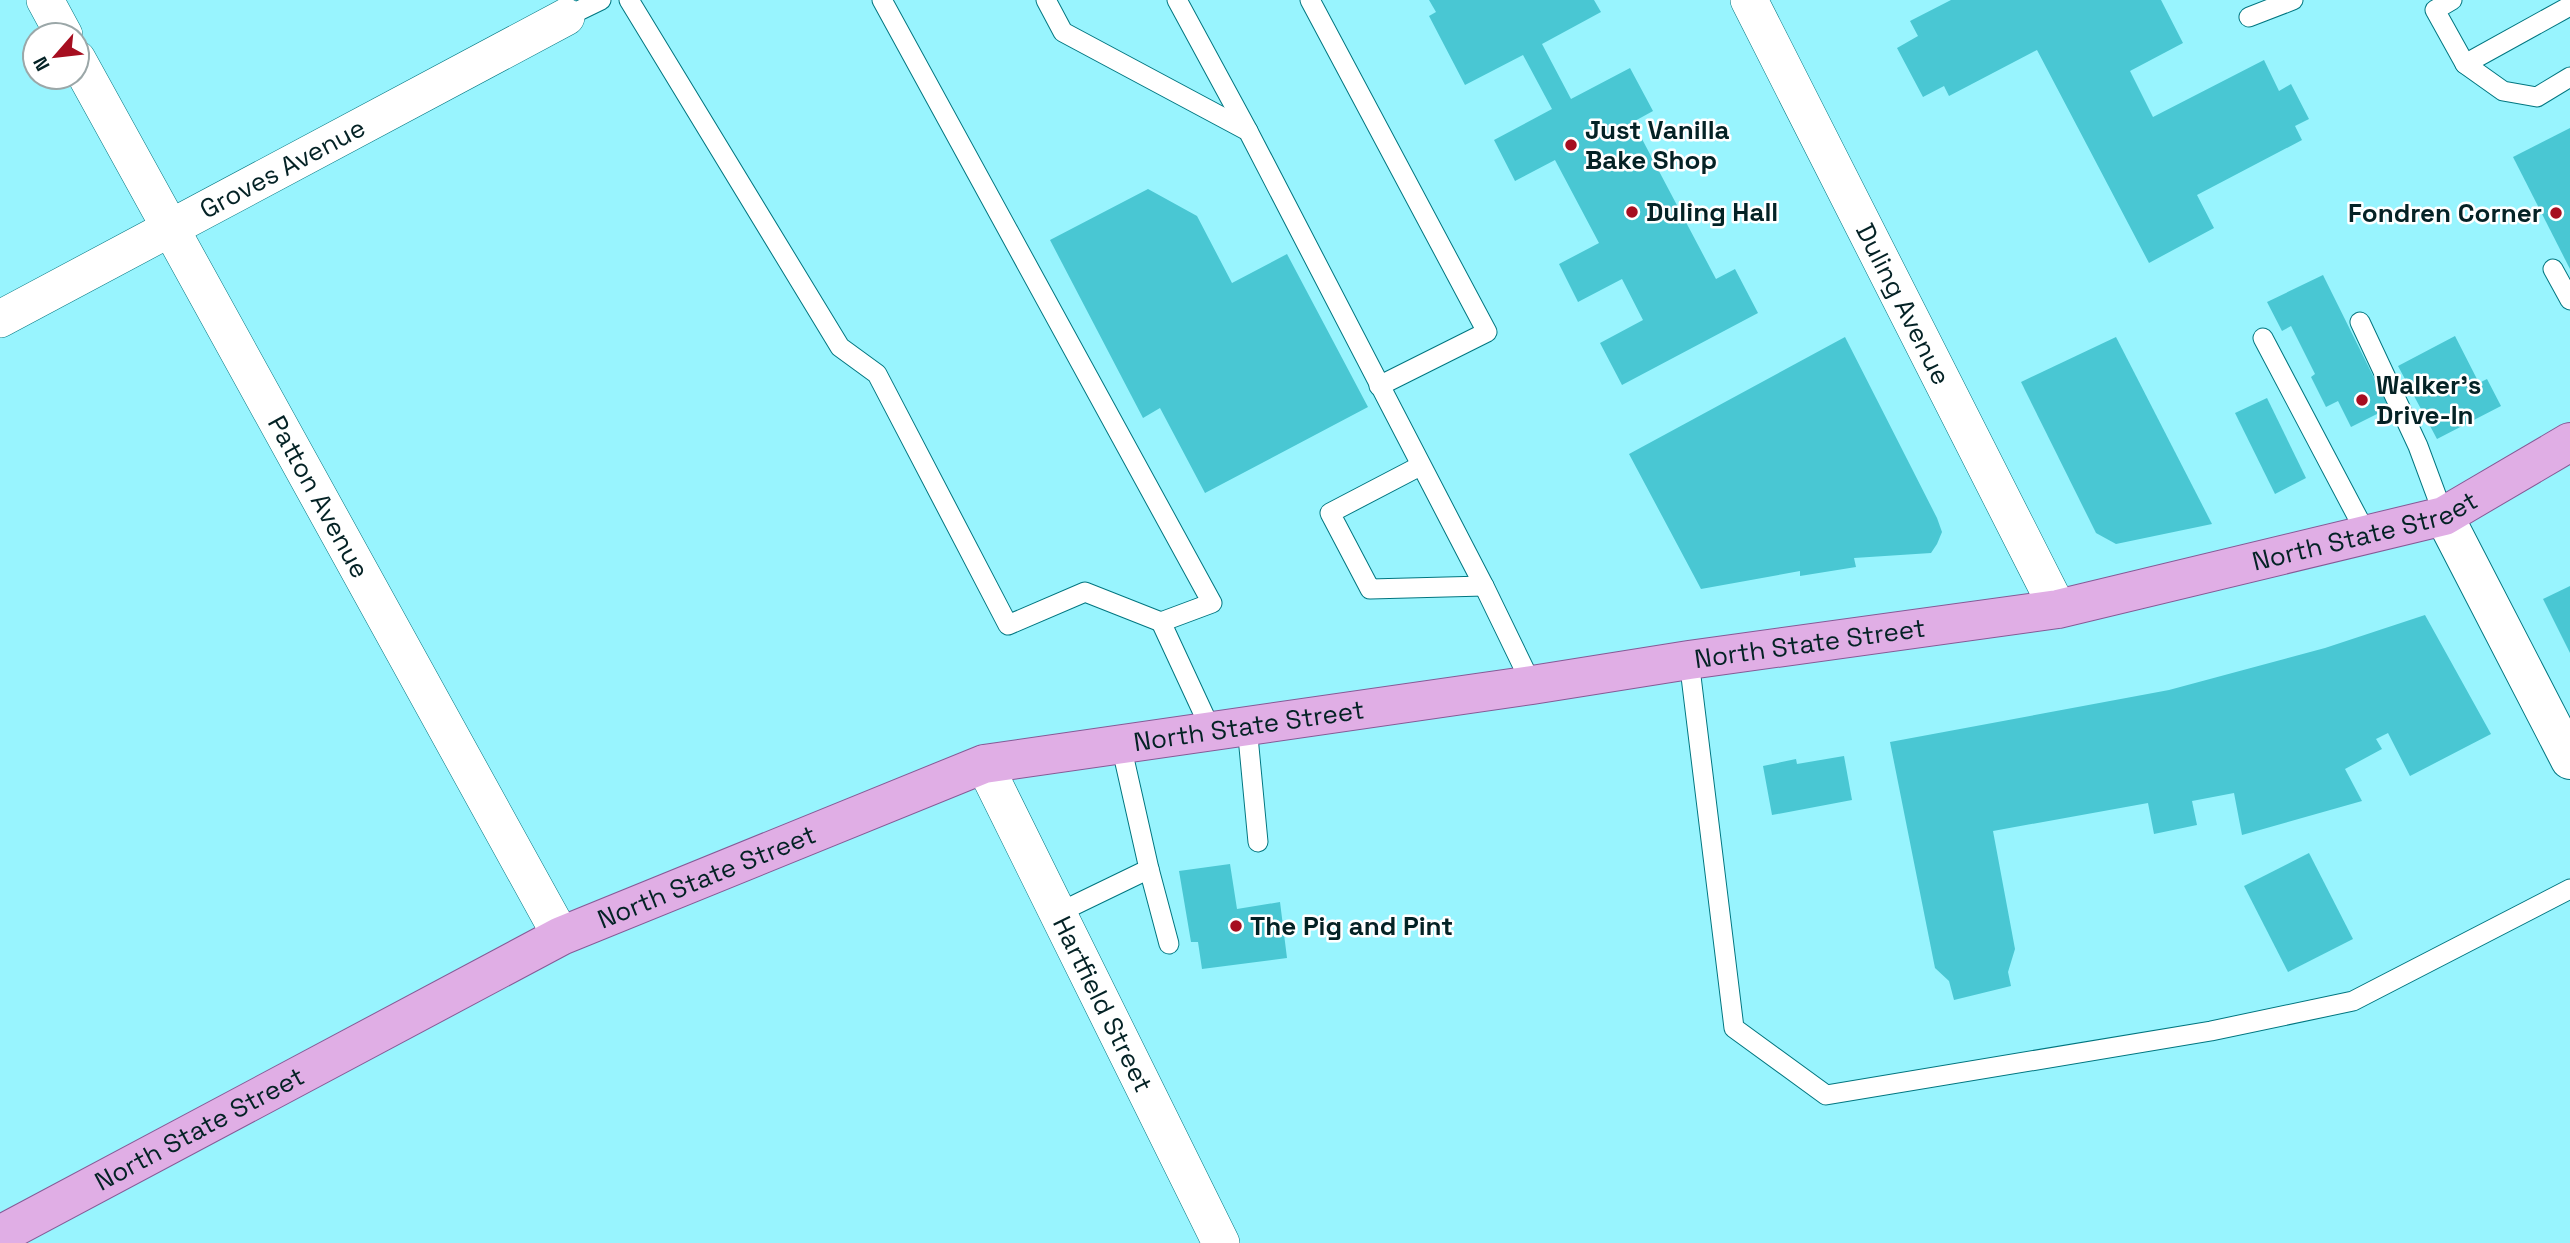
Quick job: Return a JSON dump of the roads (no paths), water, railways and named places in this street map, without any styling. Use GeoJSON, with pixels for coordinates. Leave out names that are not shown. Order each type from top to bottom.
{"type":"FeatureCollection","features":[{"type":"Feature","properties":{"kind":"main road","name":"North State Street"},"geometry":{"type":"LineString","coordinates":[[0,1235],[561,936],[984,764],[1689,660],[2058,609],[2444,516],[2570,442]]}},
{"type":"Feature","properties":{"kind":"street"},"geometry":{"type":"LineString","coordinates":[[45,0],[56,21]]}},
{"type":"Feature","properties":{"kind":"street","name":"Duling Avenue"},"geometry":{"type":"LineString","coordinates":[[1749,0],[2058,609]]}},
{"type":"Feature","properties":{"kind":"street","name":"Groves Avenue"},"geometry":{"type":"LineString","coordinates":[[0,319],[566,17]]}},
{"type":"Feature","properties":{"kind":"street","name":"Patton Avenue"},"geometry":{"type":"LineString","coordinates":[[91,83],[561,936]]}},
{"type":"Feature","properties":{"kind":"street"},"geometry":{"type":"LineString","coordinates":[[2444,516],[2570,760]]}},
{"type":"Feature","properties":{"kind":"street","name":"Hartfield Street"},"geometry":{"type":"LineString","coordinates":[[984,764],[1221,1243]]}},
{"type":"Feature","properties":{"kind":"lane"},"geometry":{"type":"LineString","coordinates":[[566,17],[601,0]]}},
{"type":"Feature","properties":{"kind":"lane"},"geometry":{"type":"LineString","coordinates":[[629,0],[840,347],[877,374],[1008,625],[1085,592],[1161,622],[1229,729],[1258,842]]}},
{"type":"Feature","properties":{"kind":"lane"},"geometry":{"type":"LineString","coordinates":[[881,0],[1212,603],[1161,622]]}},
{"type":"Feature","properties":{"kind":"lane"},"geometry":{"type":"LineString","coordinates":[[1046,0],[1063,32],[1248,131]]}},
{"type":"Feature","properties":{"kind":"lane"},"geometry":{"type":"LineString","coordinates":[[1177,0],[1484,586],[1532,685]]}},
{"type":"Feature","properties":{"kind":"lane"},"geometry":{"type":"LineString","coordinates":[[1310,0],[1487,332],[1379,386]]}},
{"type":"Feature","properties":{"kind":"lane"},"geometry":{"type":"LineString","coordinates":[[2249,17],[2292,0]]}},
{"type":"Feature","properties":{"kind":"lane"},"geometry":{"type":"LineString","coordinates":[[2452,0],[2435,10],[2465,64],[2503,91],[2537,97],[2570,77]]}},
{"type":"Feature","properties":{"kind":"lane"},"geometry":{"type":"LineString","coordinates":[[2465,64],[2570,6]]}},
{"type":"Feature","properties":{"kind":"lane"},"geometry":{"type":"LineString","coordinates":[[2553,269],[2570,300]]}},
{"type":"Feature","properties":{"kind":"lane"},"geometry":{"type":"LineString","coordinates":[[2360,322],[2417,446],[2444,516]]}},
{"type":"Feature","properties":{"kind":"lane"},"geometry":{"type":"LineString","coordinates":[[2263,338],[2367,535]]}},
{"type":"Feature","properties":{"kind":"lane"},"geometry":{"type":"LineString","coordinates":[[1420,466],[1330,513],[1370,589],[1484,586]]}},
{"type":"Feature","properties":{"kind":"lane"},"geometry":{"type":"LineString","coordinates":[[1689,660],[1734,1028],[1826,1095],[2211,1031],[2353,1001],[2570,889]]}},
{"type":"Feature","properties":{"kind":"lane"},"geometry":{"type":"LineString","coordinates":[[1121,745],[1169,944]]}},
{"type":"Feature","properties":{"kind":"lane"},"geometry":{"type":"LineString","coordinates":[[1058,913],[1149,869]]}},
{"type":"Feature","properties":{"kind":"place","name":"Just Vanilla Bake Shop"},"geometry":{"type":"Point","coordinates":[1571,145]}},
{"type":"Feature","properties":{"kind":"place","name":"Duling Hall"},"geometry":{"type":"Point","coordinates":[1632,212]}},
{"type":"Feature","properties":{"kind":"place","name":"Fondren Corner"},"geometry":{"type":"Point","coordinates":[2556,213]}},
{"type":"Feature","properties":{"kind":"place","name":"Walker's Drive-In"},"geometry":{"type":"Point","coordinates":[2362,400]}},
{"type":"Feature","properties":{"kind":"place","name":"The Pig and Pint"},"geometry":{"type":"Point","coordinates":[1236,926]}}]}
